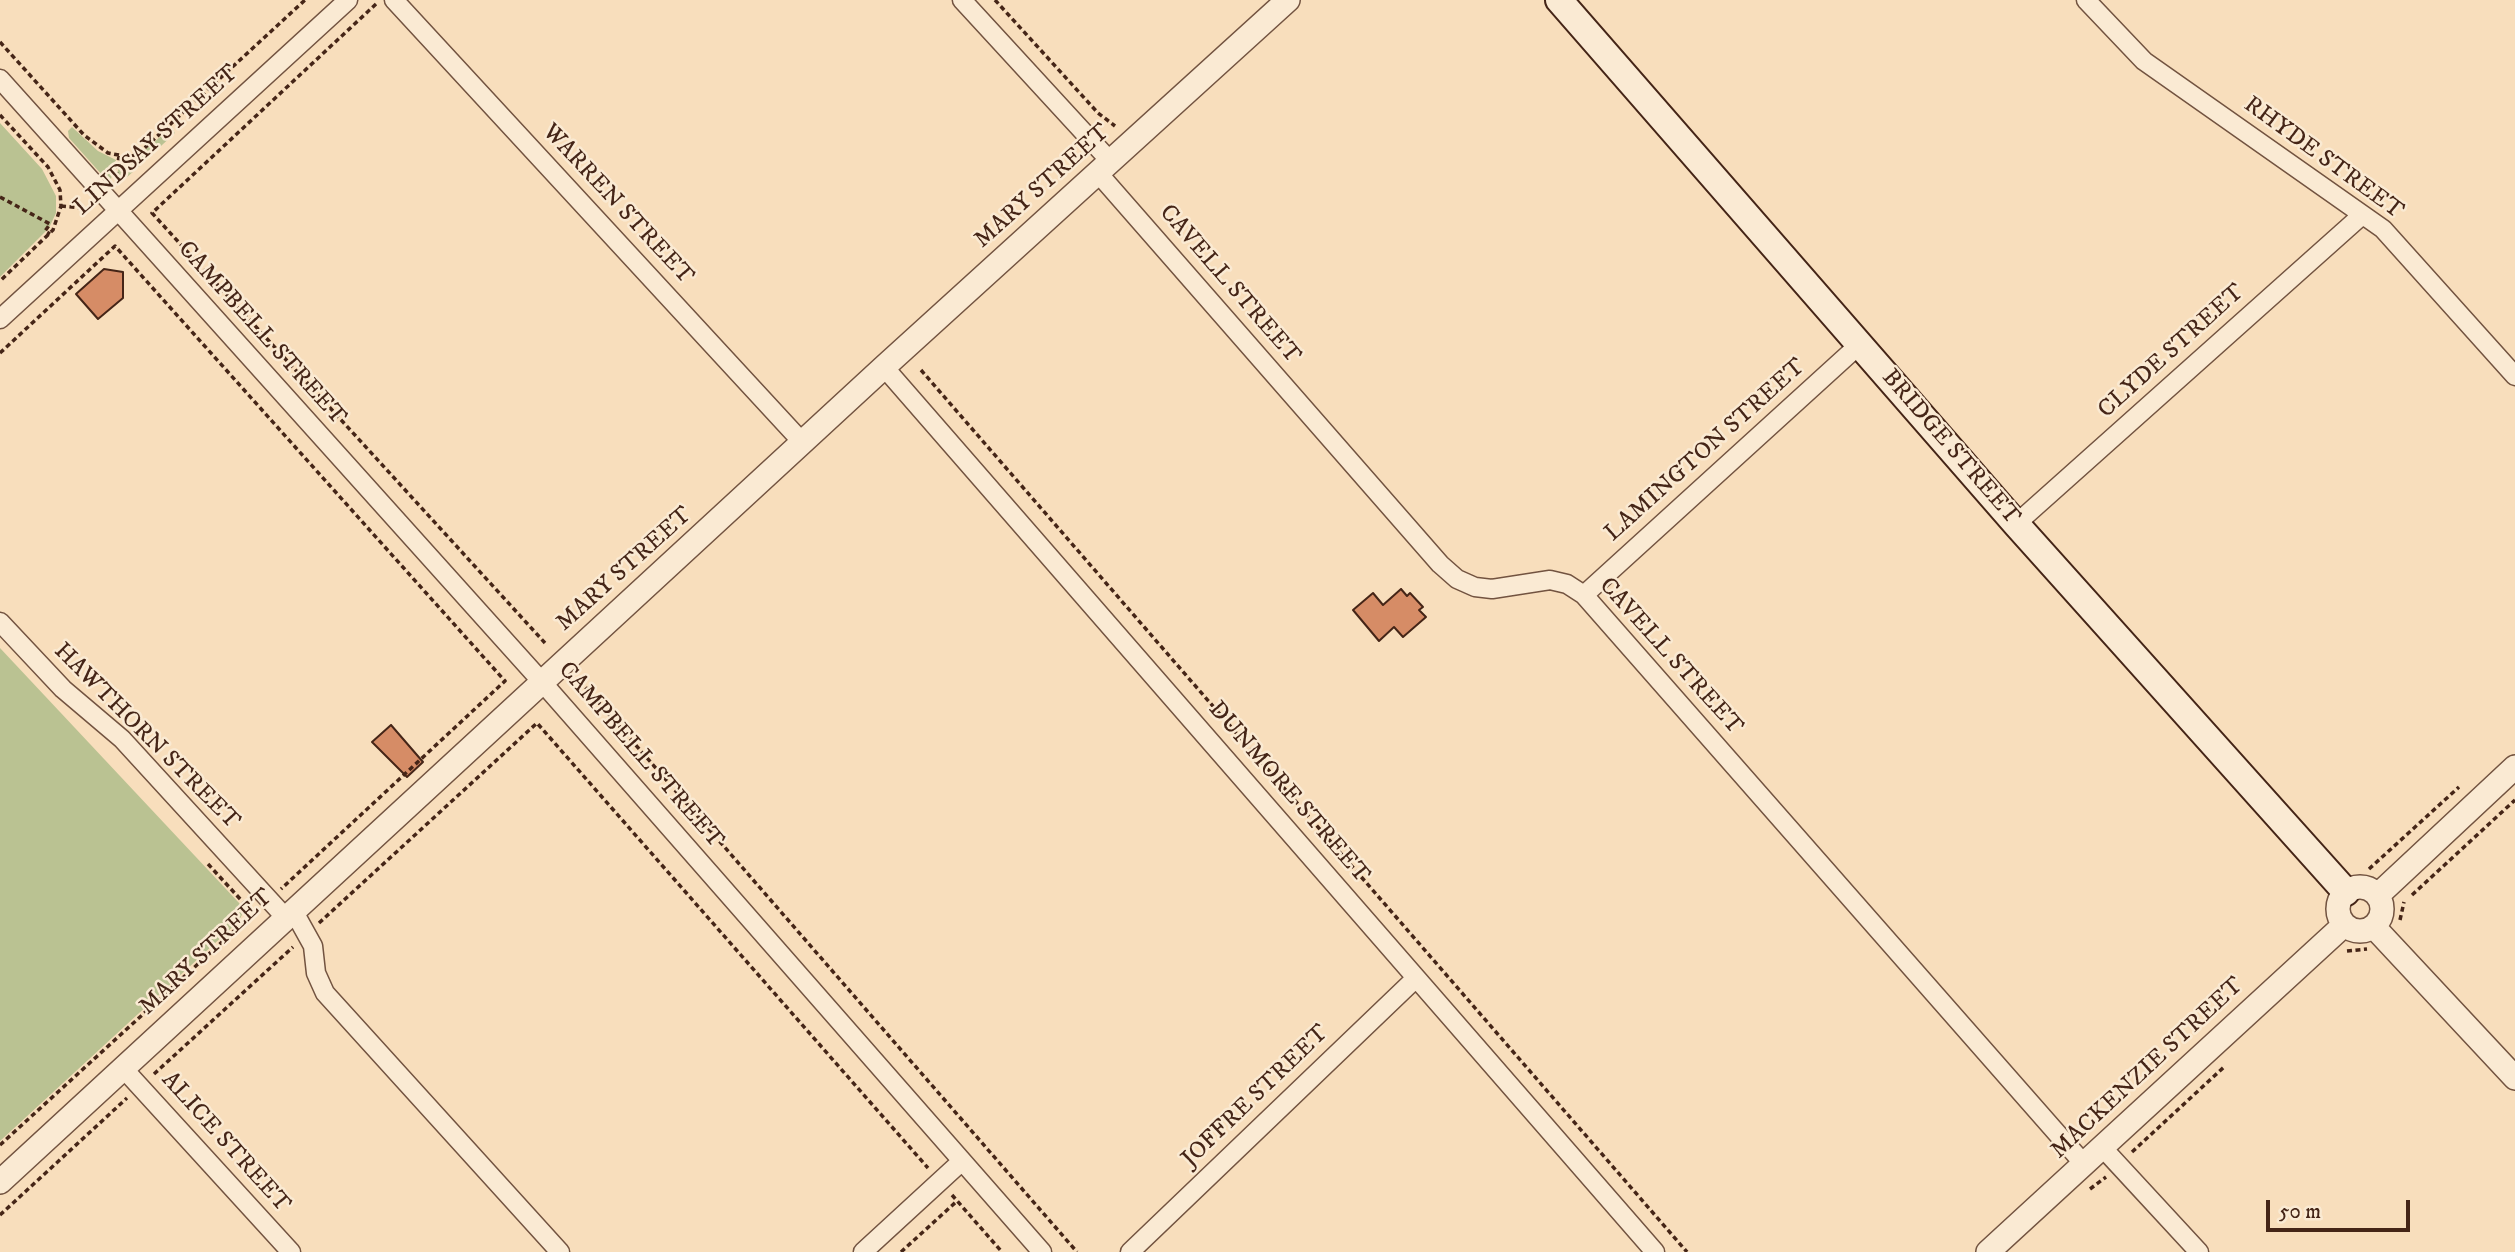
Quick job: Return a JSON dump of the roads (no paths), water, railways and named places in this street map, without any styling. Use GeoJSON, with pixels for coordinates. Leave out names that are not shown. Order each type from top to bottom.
{"type":"FeatureCollection","features":[{"type":"Feature","properties":{"kind":"main road","name":"BRIDGE STREET"},"geometry":{"type":"LineString","coordinates":[[1559,0],[2016,524],[2346,892]]}},
{"type":"Feature","properties":{"kind":"street","name":"LINDSAY STREET"},"geometry":{"type":"LineString","coordinates":[[0,319],[348,0]]}},
{"type":"Feature","properties":{"kind":"street","name":"WARREN STREET"},"geometry":{"type":"LineString","coordinates":[[394,0],[803,443]]}},
{"type":"Feature","properties":{"kind":"street","name":"CAVELL STREET"},"geometry":{"type":"LineString","coordinates":[[962,0],[1440,564],[1457,579],[1475,587],[1492,589],[1550,580],[1567,584],[1584,595],[2084,1164]]}},
{"type":"Feature","properties":{"kind":"street","name":"MARY STREET"},"geometry":{"type":"LineString","coordinates":[[0,1182],[289,913],[1288,0]]}},
{"type":"Feature","properties":{"kind":"street","name":"RHYDE STREET"},"geometry":{"type":"LineString","coordinates":[[2086,0],[2144,61],[2383,229],[2515,376]]}},
{"type":"Feature","properties":{"kind":"street","name":"CAMPBELL STREET"},"geometry":{"type":"LineString","coordinates":[[0,79],[542,682],[1042,1252]]}},
{"type":"Feature","properties":{"kind":"street","name":"CLYDE STREET"},"geometry":{"type":"LineString","coordinates":[[2016,524],[2361,216]]}},
{"type":"Feature","properties":{"kind":"street","name":"LAMINGTON STREET"},"geometry":{"type":"LineString","coordinates":[[1584,595],[1860,344]]}},
{"type":"Feature","properties":{"kind":"street","name":"DUNMORE STREET"},"geometry":{"type":"LineString","coordinates":[[884,367],[1656,1252]]}},
{"type":"Feature","properties":{"kind":"street","name":"HAWTHORN STREET"},"geometry":{"type":"LineString","coordinates":[[0,622],[63,689],[122,739],[269,899],[289,913],[307,934],[313,946],[316,973],[325,993],[560,1252]]}},
{"type":"Feature","properties":{"kind":"street"},"geometry":{"type":"LineString","coordinates":[[2378,895],[2515,767]]}},
{"type":"Feature","properties":{"kind":"street"},"geometry":{"type":"LineString","coordinates":[[2371,938],[2382,912],[2378,895],[2365,888],[2346,892],[2338,910],[2344,925],[2371,938],[2515,1078]]}},
{"type":"Feature","properties":{"kind":"street","name":"MACKENZIE STREET"},"geometry":{"type":"LineString","coordinates":[[1988,1252],[2344,925]]}},
{"type":"Feature","properties":{"kind":"street","name":"JOFFRE STREET"},"geometry":{"type":"LineString","coordinates":[[1130,1252],[1416,978]]}},
{"type":"Feature","properties":{"kind":"street","name":"ALICE STREET"},"geometry":{"type":"LineString","coordinates":[[122,1067],[291,1252]]}},
{"type":"Feature","properties":{"kind":"street"},"geometry":{"type":"LineString","coordinates":[[2102,1147],[2199,1252]]}},
{"type":"Feature","properties":{"kind":"street"},"geometry":{"type":"LineString","coordinates":[[863,1252],[962,1161]]}}]}
